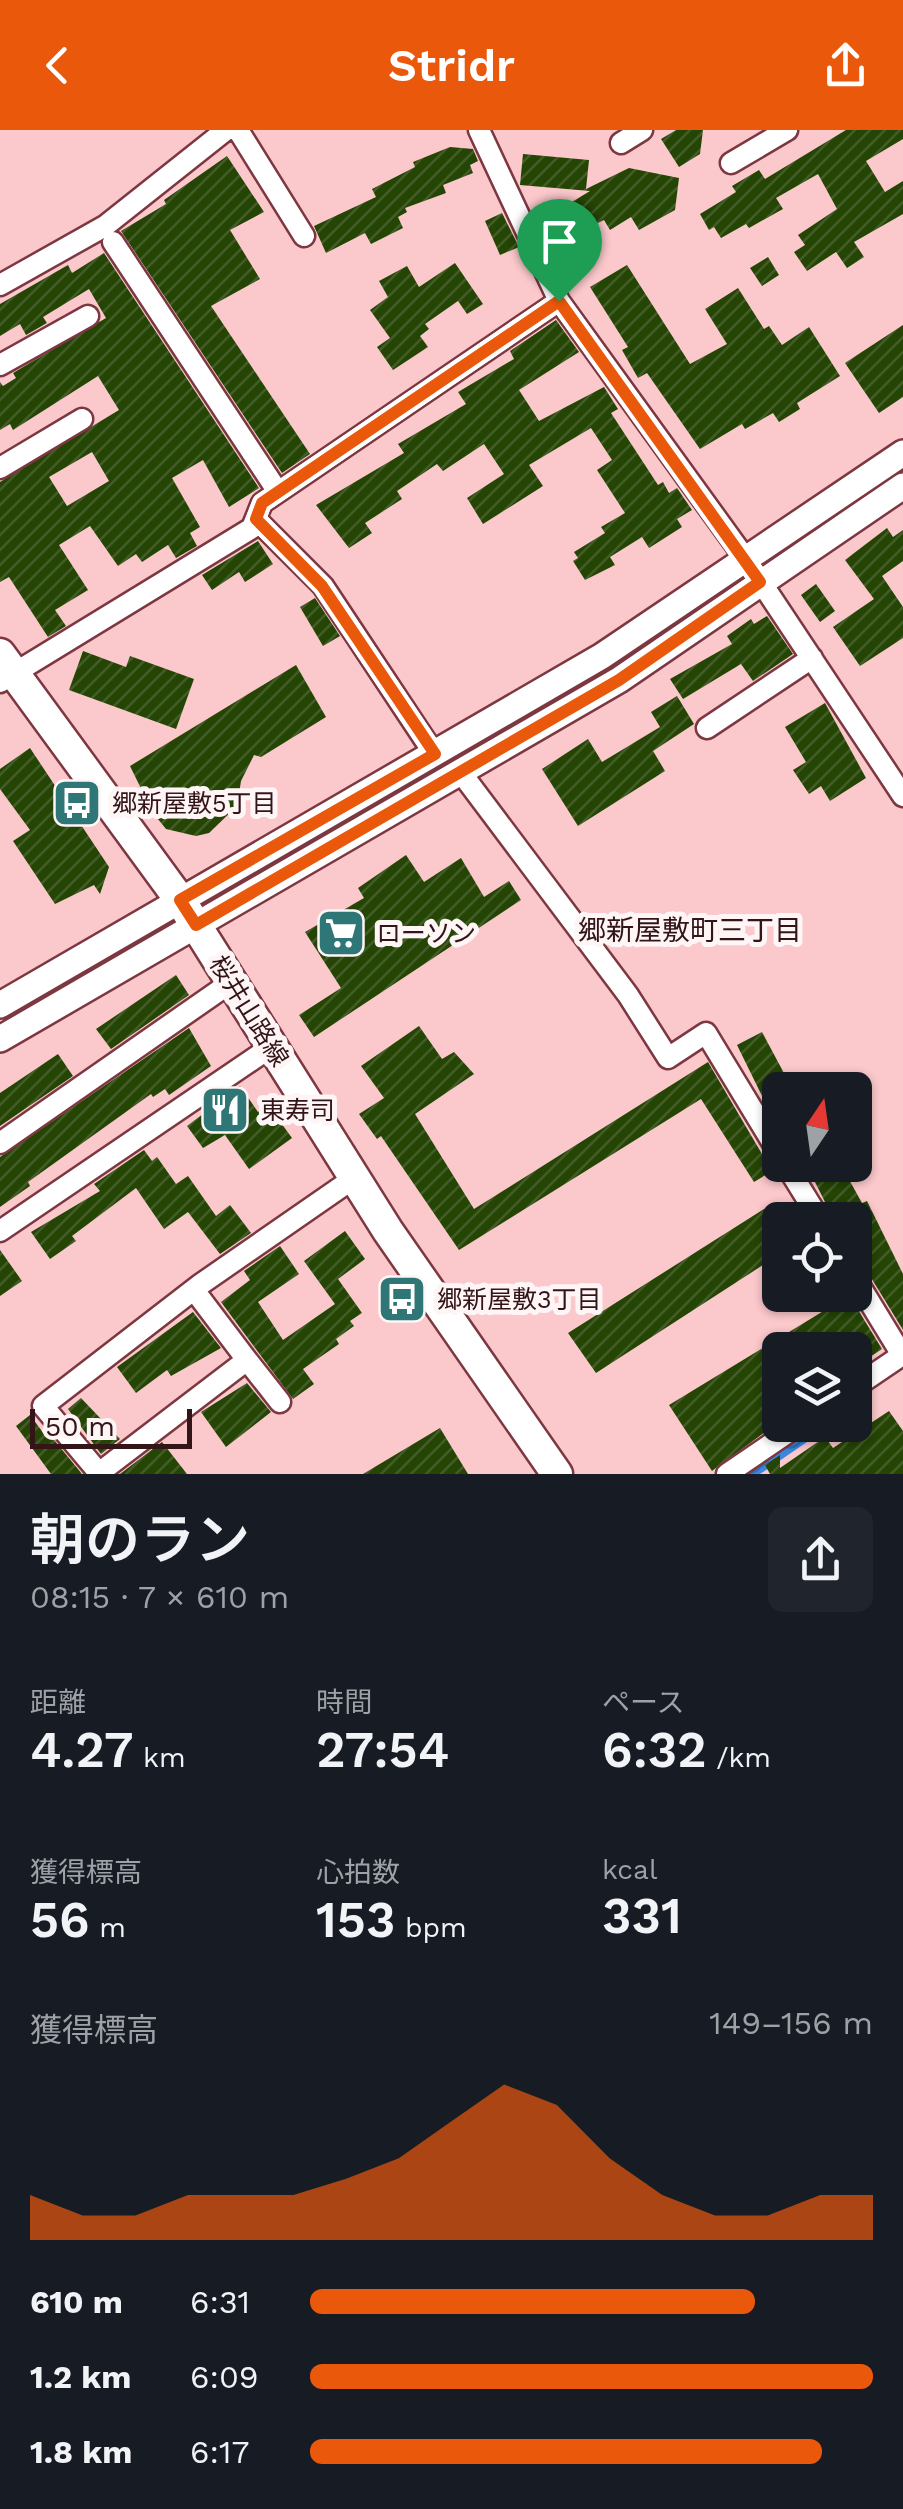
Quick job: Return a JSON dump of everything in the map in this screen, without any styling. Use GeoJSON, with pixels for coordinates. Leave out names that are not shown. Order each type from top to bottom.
{"type":"FeatureCollection","features":[{"type":"Feature","properties":{"kind":"main road","name":"桜井山路線"},"geometry":{"type":"LineString","coordinates":[[5,670],[188,912],[354,1178],[557,1474]]}},
{"type":"Feature","properties":{"kind":"street"},"geometry":{"type":"LineString","coordinates":[[0,285],[105,226],[226,130]]}},
{"type":"Feature","properties":{"kind":"street"},"geometry":{"type":"LineString","coordinates":[[238,130],[304,236]]}},
{"type":"Feature","properties":{"kind":"street"},"geometry":{"type":"LineString","coordinates":[[479,130],[559,301],[745,558],[903,796]]}},
{"type":"Feature","properties":{"kind":"street"},"geometry":{"type":"LineString","coordinates":[[620,142],[642,130]]}},
{"type":"Feature","properties":{"kind":"street"},"geometry":{"type":"LineString","coordinates":[[731,163],[787,130]]}},
{"type":"Feature","properties":{"kind":"street"},"geometry":{"type":"LineString","coordinates":[[113,242],[278,492]]}},
{"type":"Feature","properties":{"kind":"street"},"geometry":{"type":"LineString","coordinates":[[5,670],[252,528],[262,503],[559,301]]}},
{"type":"Feature","properties":{"kind":"street"},"geometry":{"type":"LineString","coordinates":[[0,365],[88,316]]}},
{"type":"Feature","properties":{"kind":"street"},"geometry":{"type":"LineString","coordinates":[[0,468],[82,419]]}},
{"type":"Feature","properties":{"kind":"street"},"geometry":{"type":"LineString","coordinates":[[0,1039],[188,912],[435,754],[602,656],[903,453]]}},
{"type":"Feature","properties":{"kind":"street"},"geometry":{"type":"LineString","coordinates":[[0,1005],[462,774],[619,680],[903,486]]}},
{"type":"Feature","properties":{"kind":"street"},"geometry":{"type":"LineString","coordinates":[[256,519],[322,586],[435,754]]}},
{"type":"Feature","properties":{"kind":"street"},"geometry":{"type":"LineString","coordinates":[[706,728],[812,658]]}},
{"type":"Feature","properties":{"kind":"street"},"geometry":{"type":"LineString","coordinates":[[462,774],[628,996],[668,1058],[706,1033],[762,1125]]}},
{"type":"Feature","properties":{"kind":"street"},"geometry":{"type":"LineString","coordinates":[[0,1143],[230,983]]}},
{"type":"Feature","properties":{"kind":"street"},"geometry":{"type":"LineString","coordinates":[[0,1232],[271,1047]]}},
{"type":"Feature","properties":{"kind":"street"},"geometry":{"type":"LineString","coordinates":[[248,1360],[99,1473],[43,1406],[194,1290],[354,1178]]}},
{"type":"Feature","properties":{"kind":"street"},"geometry":{"type":"LineString","coordinates":[[194,1290],[280,1402]]}},
{"type":"Feature","properties":{"kind":"street"},"geometry":{"type":"LineString","coordinates":[[872,1306],[902,1355],[872,1375]]}},
{"type":"Feature","properties":{"kind":"street"},"geometry":{"type":"LineString","coordinates":[[728,1474],[774,1442]]}},
{"type":"Feature","properties":{"kind":"water"},"geometry":{"type":"Polygon","coordinates":[[[789,1442],[807,1442],[760,1474],[743,1474],[789,1442]]]}},
{"type":"Feature","properties":{"kind":"building"},"geometry":{"type":"Polygon","coordinates":[[[676,130],[703,130],[700,154],[679,167],[661,139],[676,130]]]}},
{"type":"Feature","properties":{"kind":"building"},"geometry":{"type":"Polygon","coordinates":[[[846,130],[903,130],[903,139],[866,161],[885,192],[903,181],[903,214],[854,242],[864,257],[847,268],[836,252],[807,271],[794,252],[805,245],[798,235],[837,209],[818,174],[776,198],[783,209],[749,228],[746,224],[721,238],[714,227],[709,230],[700,214],[736,192],[732,186],[759,170],[765,179],[846,130]]]}},
{"type":"Feature","properties":{"kind":"building"},"geometry":{"type":"Polygon","coordinates":[[[450,147],[473,149],[478,161],[470,165],[473,173],[443,185],[446,193],[405,208],[407,212],[398,217],[403,228],[371,244],[365,233],[326,253],[314,226],[376,197],[372,189],[415,167],[413,162],[450,147]]]}},
{"type":"Feature","properties":{"kind":"building"},"geometry":{"type":"Polygon","coordinates":[[[523,154],[589,160],[586,189],[629,168],[679,178],[675,210],[639,230],[631,217],[610,230],[604,220],[556,243],[542,220],[590,191],[520,185],[523,154]]]}},
{"type":"Feature","properties":{"kind":"building"},"geometry":{"type":"Polygon","coordinates":[[[227,156],[264,212],[230,230],[260,279],[211,306],[310,454],[282,473],[121,231],[166,204],[164,200],[227,156]]]}},
{"type":"Feature","properties":{"kind":"building"},"geometry":{"type":"Polygon","coordinates":[[[502,213],[519,247],[500,255],[485,221],[502,213]]]}},
{"type":"Feature","properties":{"kind":"building"},"geometry":{"type":"Polygon","coordinates":[[[104,253],[259,488],[229,507],[203,460],[172,478],[200,527],[190,533],[197,546],[176,558],[168,545],[142,562],[136,554],[118,566],[90,526],[59,545],[88,590],[55,610],[66,626],[48,637],[9,577],[0,582],[0,482],[119,410],[98,376],[13,430],[10,424],[0,430],[0,382],[3,386],[16,378],[13,373],[106,318],[89,289],[43,317],[47,323],[26,335],[20,324],[0,336],[0,304],[68,265],[72,273],[104,253]],[[92,452],[49,477],[67,506],[109,481],[92,452]]]}},
{"type":"Feature","properties":{"kind":"building"},"geometry":{"type":"Polygon","coordinates":[[[768,257],[779,275],[762,286],[750,268],[768,257]]]}},
{"type":"Feature","properties":{"kind":"building"},"geometry":{"type":"Polygon","coordinates":[[[455,263],[483,304],[467,314],[458,301],[425,324],[429,329],[420,336],[428,347],[393,370],[377,347],[390,338],[370,310],[388,297],[379,281],[407,266],[419,287],[455,263]]]}},
{"type":"Feature","properties":{"kind":"building"},"geometry":{"type":"Polygon","coordinates":[[[627,265],[690,364],[727,344],[705,309],[738,288],[764,329],[769,326],[782,345],[809,327],[840,376],[797,403],[800,409],[779,422],[773,413],[745,429],[742,424],[700,449],[647,373],[638,378],[622,350],[628,347],[590,287],[627,265]]]}},
{"type":"Feature","properties":{"kind":"building"},"geometry":{"type":"Polygon","coordinates":[[[556,320],[579,352],[519,390],[539,421],[604,387],[618,409],[611,413],[658,485],[663,482],[669,493],[677,488],[692,510],[677,519],[682,527],[649,548],[642,537],[610,557],[615,565],[585,580],[573,561],[578,558],[574,552],[605,533],[601,527],[625,513],[597,470],[612,460],[591,428],[529,465],[543,486],[483,524],[467,498],[504,474],[484,444],[443,471],[437,464],[397,491],[402,499],[365,523],[372,533],[349,548],[316,505],[404,453],[398,444],[466,404],[458,392],[514,359],[510,351],[556,320]]]}},
{"type":"Feature","properties":{"kind":"building"},"geometry":{"type":"Polygon","coordinates":[[[903,325],[903,397],[879,413],[845,363],[903,325]]]}},
{"type":"Feature","properties":{"kind":"building"},"geometry":{"type":"Polygon","coordinates":[[[887,528],[893,537],[903,530],[903,561],[882,576],[903,607],[903,638],[860,666],[833,627],[874,599],[845,560],[887,528]]]}},
{"type":"Feature","properties":{"kind":"building"},"geometry":{"type":"Polygon","coordinates":[[[258,541],[273,564],[245,582],[239,572],[212,590],[202,575],[258,541]]]}},
{"type":"Feature","properties":{"kind":"building"},"geometry":{"type":"Polygon","coordinates":[[[816,584],[835,611],[820,622],[801,595],[816,584]]]}},
{"type":"Feature","properties":{"kind":"building"},"geometry":{"type":"Polygon","coordinates":[[[315,598],[340,636],[323,646],[300,607],[315,598]]]}},
{"type":"Feature","properties":{"kind":"building"},"geometry":{"type":"Polygon","coordinates":[[[767,616],[793,654],[753,681],[741,664],[683,699],[670,679],[732,644],[727,636],[751,619],[754,624],[767,616]]]}},
{"type":"Feature","properties":{"kind":"building"},"geometry":{"type":"Polygon","coordinates":[[[83,651],[126,667],[130,656],[194,679],[176,729],[69,690],[83,651]]]}},
{"type":"Feature","properties":{"kind":"building"},"geometry":{"type":"Polygon","coordinates":[[[296,665],[326,717],[261,757],[254,755],[241,781],[237,806],[209,833],[196,836],[166,829],[153,813],[130,766],[296,665]]]}},
{"type":"Feature","properties":{"kind":"building"},"geometry":{"type":"Polygon","coordinates":[[[677,696],[694,724],[653,751],[665,771],[578,826],[542,769],[588,739],[602,762],[660,727],[651,712],[677,696]]]}},
{"type":"Feature","properties":{"kind":"building"},"geometry":{"type":"Polygon","coordinates":[[[825,703],[866,778],[830,801],[821,786],[809,794],[793,770],[806,762],[785,727],[825,703]]]}},
{"type":"Feature","properties":{"kind":"building"},"geometry":{"type":"Polygon","coordinates":[[[30,748],[109,867],[100,894],[94,885],[55,904],[13,841],[30,830],[0,789],[0,769],[30,748]]]}},
{"type":"Feature","properties":{"kind":"building"},"geometry":{"type":"Polygon","coordinates":[[[406,855],[424,882],[461,858],[484,897],[509,881],[521,900],[314,1037],[299,1015],[341,988],[305,932],[364,898],[358,888],[406,855]]]}},
{"type":"Feature","properties":{"kind":"building"},"geometry":{"type":"Polygon","coordinates":[[[176,975],[189,995],[111,1049],[96,1029],[176,975]]]}},
{"type":"Feature","properties":{"kind":"building"},"geometry":{"type":"Polygon","coordinates":[[[419,1026],[442,1059],[454,1052],[474,1074],[415,1114],[474,1209],[708,1062],[762,1154],[762,1177],[754,1182],[701,1099],[459,1250],[381,1136],[377,1139],[359,1114],[384,1098],[361,1066],[419,1026]]]}},
{"type":"Feature","properties":{"kind":"building"},"geometry":{"type":"Polygon","coordinates":[[[189,1028],[211,1066],[169,1095],[165,1089],[153,1097],[151,1094],[28,1182],[30,1186],[0,1207],[0,1157],[189,1028]]]}},
{"type":"Feature","properties":{"kind":"building"},"geometry":{"type":"Polygon","coordinates":[[[762,1032],[783,1072],[762,1072],[762,1096],[737,1045],[762,1032]]]}},
{"type":"Feature","properties":{"kind":"building"},"geometry":{"type":"Polygon","coordinates":[[[58,1054],[73,1076],[0,1126],[0,1093],[58,1054]]]}},
{"type":"Feature","properties":{"kind":"building"},"geometry":{"type":"Polygon","coordinates":[[[240,1086],[258,1112],[268,1105],[292,1138],[249,1169],[225,1135],[203,1148],[187,1126],[240,1086]]]}},
{"type":"Feature","properties":{"kind":"building"},"geometry":{"type":"Polygon","coordinates":[[[144,1150],[152,1161],[157,1157],[176,1184],[188,1176],[216,1216],[230,1205],[251,1233],[220,1254],[188,1212],[164,1229],[136,1188],[72,1236],[76,1241],[50,1259],[31,1232],[100,1191],[94,1184],[144,1150]]]}},
{"type":"Feature","properties":{"kind":"building"},"geometry":{"type":"Polygon","coordinates":[[[815,1182],[850,1182],[861,1202],[825,1202],[815,1182]]]}},
{"type":"Feature","properties":{"kind":"building"},"geometry":{"type":"Polygon","coordinates":[[[762,1210],[762,1266],[596,1373],[568,1333],[762,1210]]]}},
{"type":"Feature","properties":{"kind":"building"},"geometry":{"type":"Polygon","coordinates":[[[872,1211],[903,1274],[903,1330],[872,1279],[872,1211]]]}},
{"type":"Feature","properties":{"kind":"building"},"geometry":{"type":"Polygon","coordinates":[[[345,1231],[365,1259],[338,1279],[362,1313],[350,1321],[354,1326],[336,1339],[339,1344],[303,1369],[314,1384],[293,1399],[221,1302],[250,1280],[244,1271],[280,1246],[299,1274],[258,1302],[283,1340],[335,1304],[304,1261],[345,1231]]]}},
{"type":"Feature","properties":{"kind":"building"},"geometry":{"type":"Polygon","coordinates":[[[0,1250],[22,1281],[0,1296],[0,1250]]]}},
{"type":"Feature","properties":{"kind":"building"},"geometry":{"type":"Polygon","coordinates":[[[193,1312],[221,1348],[171,1376],[167,1370],[136,1393],[117,1367],[193,1312]]]}},
{"type":"Feature","properties":{"kind":"building"},"geometry":{"type":"Polygon","coordinates":[[[822,1312],[859,1312],[872,1332],[789,1332],[822,1312]]]}},
{"type":"Feature","properties":{"kind":"building"},"geometry":{"type":"Polygon","coordinates":[[[872,1333],[882,1349],[872,1356],[872,1333]]]}},
{"type":"Feature","properties":{"kind":"building"},"geometry":{"type":"Polygon","coordinates":[[[762,1348],[762,1434],[712,1471],[669,1405],[762,1348]]]}},
{"type":"Feature","properties":{"kind":"building"},"geometry":{"type":"Polygon","coordinates":[[[247,1383],[271,1412],[226,1447],[201,1412],[247,1383]]]}},
{"type":"Feature","properties":{"kind":"building"},"geometry":{"type":"Polygon","coordinates":[[[81,1398],[120,1439],[101,1454],[68,1409],[81,1398]]]}},
{"type":"Feature","properties":{"kind":"building"},"geometry":{"type":"Polygon","coordinates":[[[889,1411],[903,1431],[903,1474],[770,1474],[765,1465],[780,1455],[780,1468],[818,1442],[829,1442],[833,1448],[842,1442],[872,1442],[872,1422],[889,1411]]]}},
{"type":"Feature","properties":{"kind":"building"},"geometry":{"type":"Polygon","coordinates":[[[30,1415],[82,1474],[51,1474],[16,1426],[30,1415]]]}},
{"type":"Feature","properties":{"kind":"building"},"geometry":{"type":"Polygon","coordinates":[[[440,1428],[468,1474],[363,1474],[440,1428]]]}},
{"type":"Feature","properties":{"kind":"building"},"geometry":{"type":"Polygon","coordinates":[[[162,1442],[187,1474],[120,1474],[162,1442]]]}},
{"type":"Feature","properties":{"kind":"place","name":"郷新屋敷5丁目"},"geometry":{"type":"Point","coordinates":[77,803]}},
{"type":"Feature","properties":{"kind":"place","name":"ローソン"},"geometry":{"type":"Point","coordinates":[341,933]}},
{"type":"Feature","properties":{"kind":"place","name":"東寿司"},"geometry":{"type":"Point","coordinates":[225,1110]}},
{"type":"Feature","properties":{"kind":"place","name":"郷新屋敷3丁目"},"geometry":{"type":"Point","coordinates":[402,1299]}},
{"type":"Feature","properties":{"kind":"district","name":"郷新屋敷町三丁目"},"geometry":{"type":"Point","coordinates":[690,930]}},
{"type":"Feature","properties":{"kind":"route"},"geometry":{"type":"LineString","coordinates":[[559,301],[760,582],[619,680],[196,925],[180,900],[435,754],[322,586],[256,519],[262,503],[559,301]]}}]}
